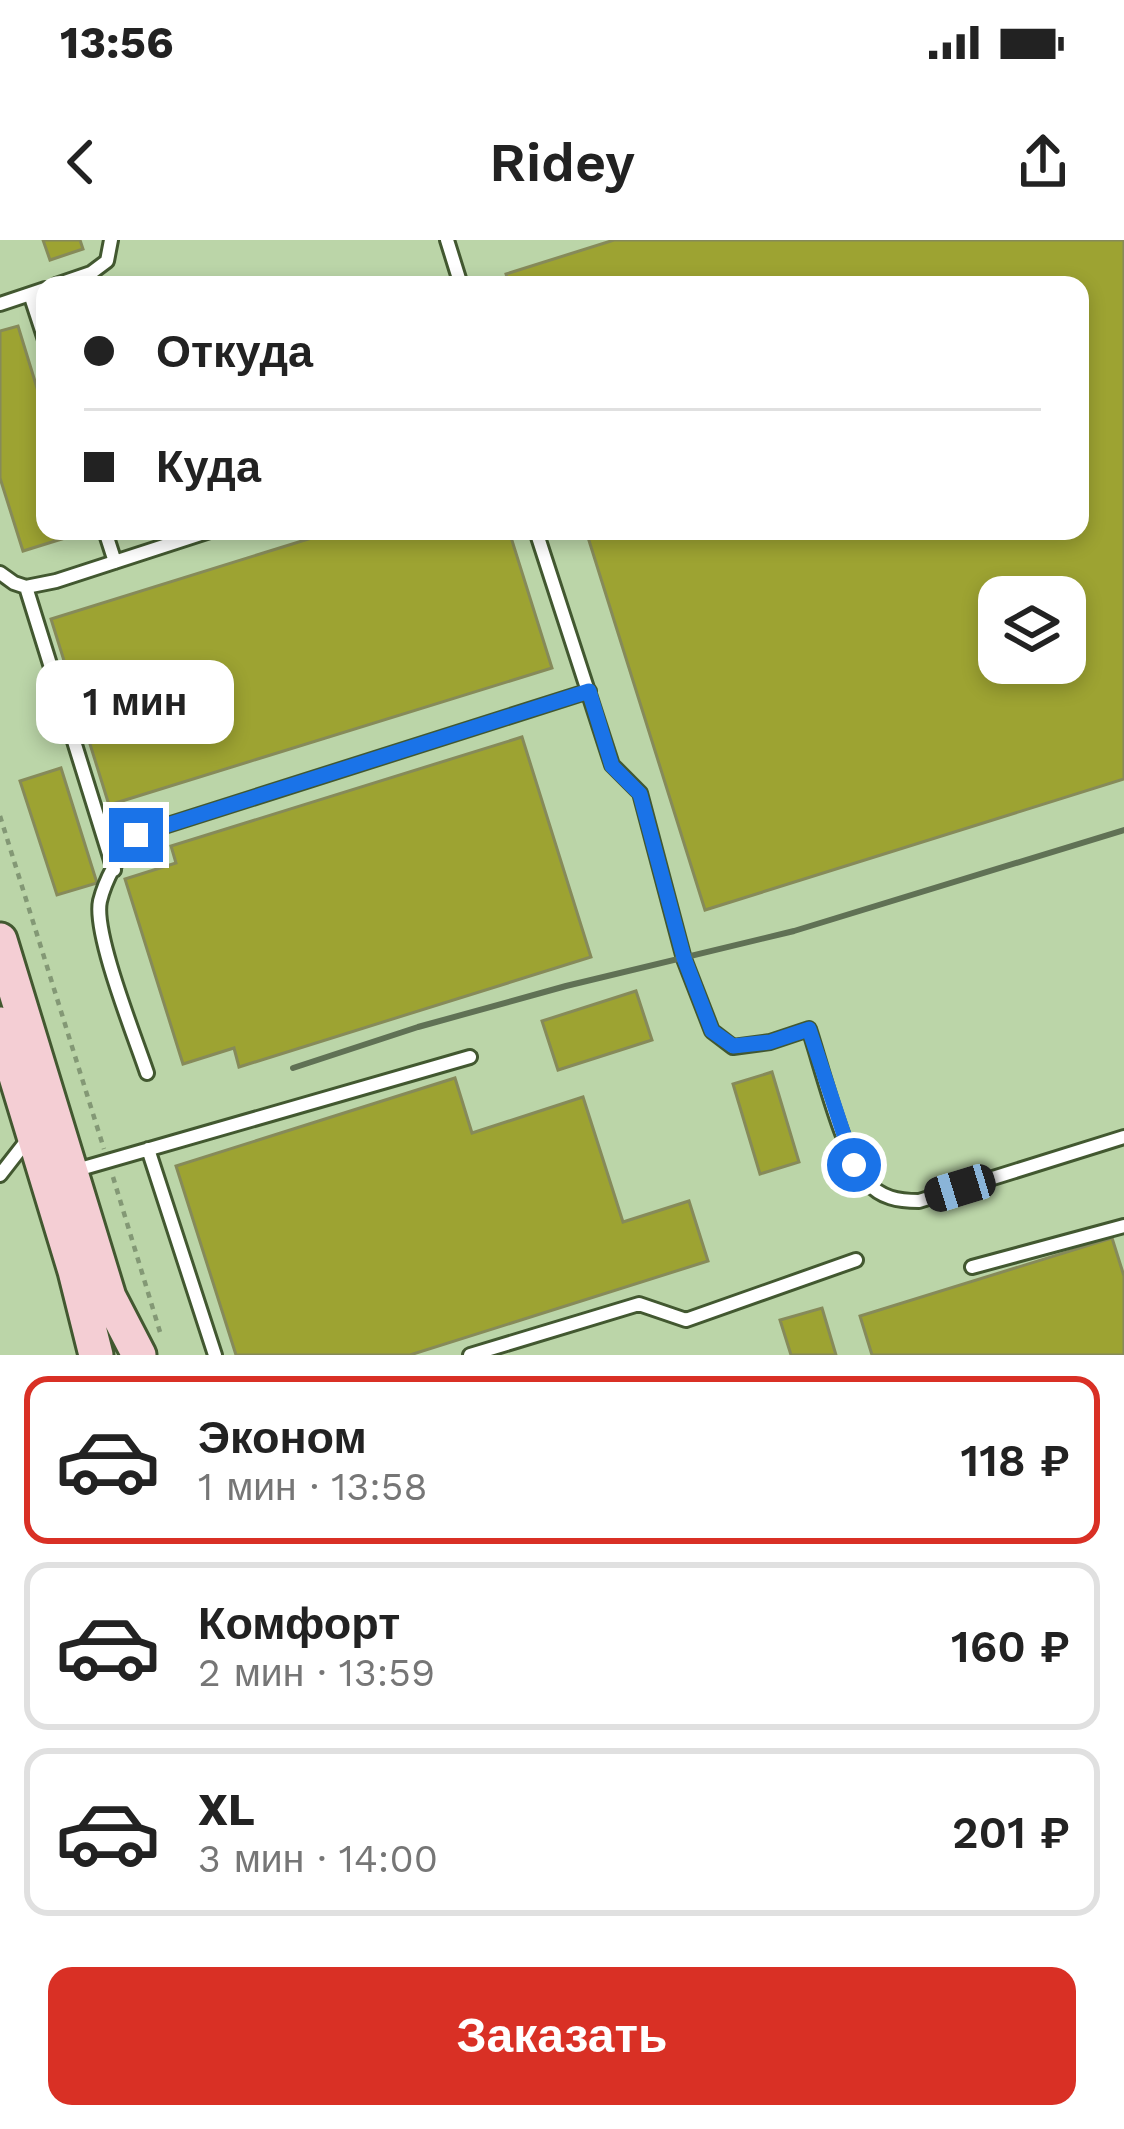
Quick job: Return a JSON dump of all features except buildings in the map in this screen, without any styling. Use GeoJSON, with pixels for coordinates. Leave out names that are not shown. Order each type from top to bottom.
{"type":"FeatureCollection","features":[{"type":"Feature","properties":{"kind":"main road"},"geometry":{"type":"LineString","coordinates":[[0,940],[109,1297],[150,1344]]}},
{"type":"Feature","properties":{"kind":"main road"},"geometry":{"type":"LineString","coordinates":[[0,1024],[11,1092],[33,1133],[96,1355]]}},
{"type":"Feature","properties":{"kind":"lane"},"geometry":{"type":"LineString","coordinates":[[82,276],[107,261],[111,240]]}},
{"type":"Feature","properties":{"kind":"lane"},"geometry":{"type":"LineString","coordinates":[[447,240],[457,276]]}},
{"type":"Feature","properties":{"kind":"lane"},"geometry":{"type":"LineString","coordinates":[[0,304],[36,291]]}},
{"type":"Feature","properties":{"kind":"lane"},"geometry":{"type":"LineString","coordinates":[[30,293],[36,312]]}},
{"type":"Feature","properties":{"kind":"lane"},"geometry":{"type":"LineString","coordinates":[[109,540],[115,562]]}},
{"type":"Feature","properties":{"kind":"lane"},"geometry":{"type":"LineString","coordinates":[[0,573],[26,587],[180,540]]}},
{"type":"Feature","properties":{"kind":"lane"},"geometry":{"type":"LineString","coordinates":[[539,540],[612,766],[640,794],[684,958],[712,1031],[733,1046],[770,1042],[809,1029],[854,1165],[868,1185],[893,1200],[919,1201],[1124,1137]]}},
{"type":"Feature","properties":{"kind":"lane"},"geometry":{"type":"LineString","coordinates":[[26,587],[114,870]]}},
{"type":"Feature","properties":{"kind":"lane"},"geometry":{"type":"LineString","coordinates":[[147,1073],[103,940],[99,903],[121,853],[136,835],[589,691]]}},
{"type":"Feature","properties":{"kind":"lane"},"geometry":{"type":"LineString","coordinates":[[71,1171],[470,1057]]}},
{"type":"Feature","properties":{"kind":"lane"},"geometry":{"type":"LineString","coordinates":[[0,1175],[33,1133]]}},
{"type":"Feature","properties":{"kind":"lane"},"geometry":{"type":"LineString","coordinates":[[148,1150],[215,1355]]}},
{"type":"Feature","properties":{"kind":"lane"},"geometry":{"type":"LineString","coordinates":[[972,1267],[1124,1226]]}},
{"type":"Feature","properties":{"kind":"lane"},"geometry":{"type":"LineString","coordinates":[[470,1355],[640,1304],[686,1320],[856,1260]]}},
{"type":"Feature","properties":{"kind":"path"},"geometry":{"type":"LineString","coordinates":[[0,816],[108,1161],[150,1344]]}},
{"type":"Feature","properties":{"kind":"railway"},"geometry":{"type":"LineString","coordinates":[[293,1068],[566,986],[794,931],[1124,830]]}},
{"type":"Feature","properties":{"kind":"route"},"geometry":{"type":"LineString","coordinates":[[136,835],[589,691],[612,766],[640,794],[684,958],[712,1031],[733,1046],[770,1042],[809,1029],[854,1165]]}}]}
